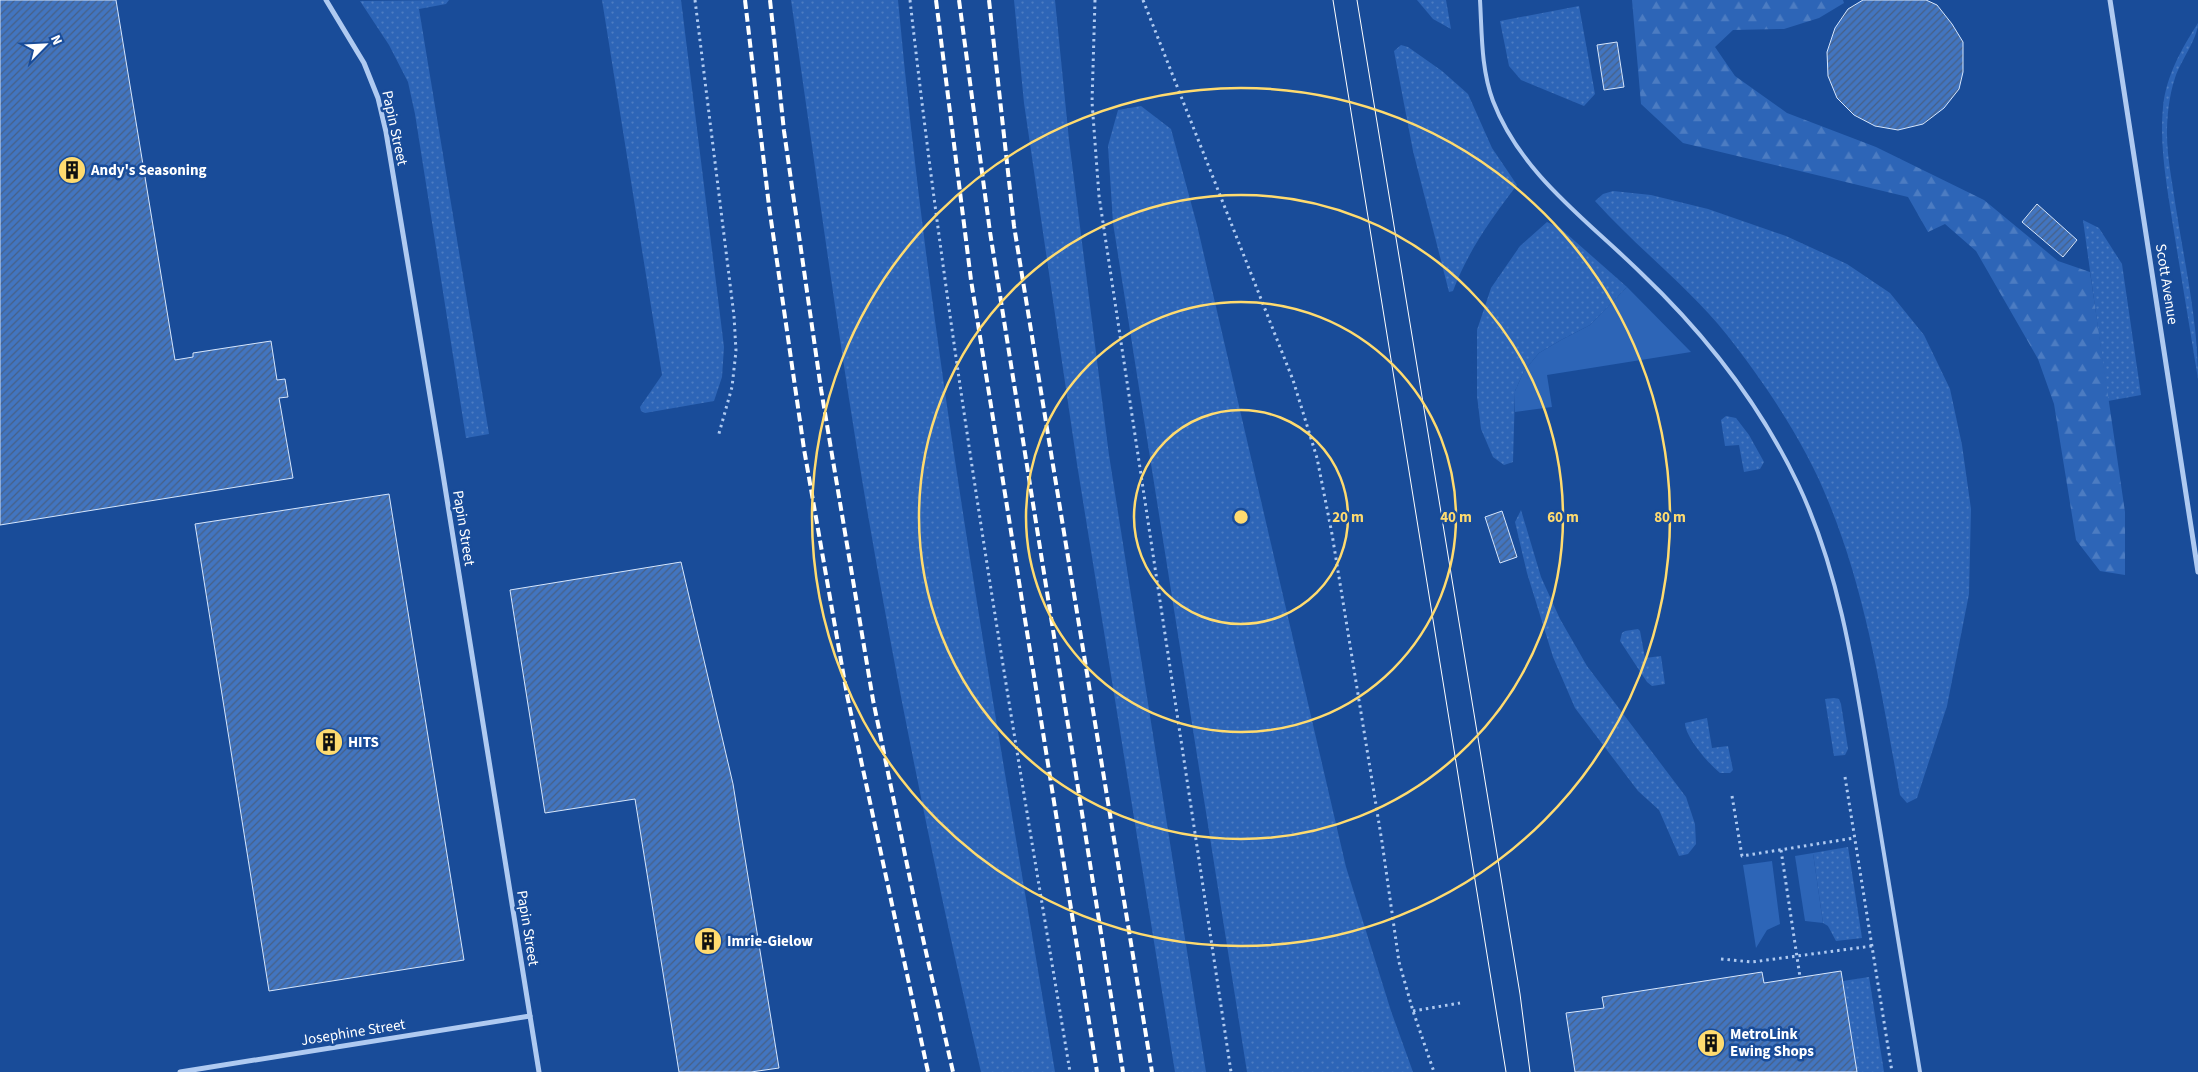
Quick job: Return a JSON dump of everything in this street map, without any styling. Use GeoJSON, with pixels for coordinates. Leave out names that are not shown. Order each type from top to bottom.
{"type":"FeatureCollection","features":[{"type":"Feature","properties":{"kind":"street","name":"Papin Street"},"geometry":{"type":"LineString","coordinates":[[326,0],[364,63],[378,98],[386,132],[538,1072]]}},
{"type":"Feature","properties":{"kind":"street","name":"Scott Avenue"},"geometry":{"type":"LineString","coordinates":[[2110,0],[2198,572]]}},
{"type":"Feature","properties":{"kind":"street","name":"Josephine Street"},"geometry":{"type":"LineString","coordinates":[[180,1072],[530,1016]]}},
{"type":"Feature","properties":{"kind":"lane"},"geometry":{"type":"LineString","coordinates":[[1480,0],[1483,60],[1488,84],[1492,99],[1510,136],[1556,195],[1641,273],[1702,336],[1745,394],[1798,484],[1817,531],[1832,580],[1856,676],[1920,1072]]}},
{"type":"Feature","properties":{"kind":"path"},"geometry":{"type":"LineString","coordinates":[[695,0],[734,316],[736,351],[732,387],[718,438]]}},
{"type":"Feature","properties":{"kind":"path"},"geometry":{"type":"LineString","coordinates":[[910,0],[929,170],[967,431],[1070,1072]]}},
{"type":"Feature","properties":{"kind":"path"},"geometry":{"type":"LineString","coordinates":[[1095,0],[1092,102],[1099,196],[1231,1072]]}},
{"type":"Feature","properties":{"kind":"path"},"geometry":{"type":"LineString","coordinates":[[1143,0],[1293,380],[1317,458],[1332,534],[1382,842],[1399,962],[1413,1011],[1434,1072]]}},
{"type":"Feature","properties":{"kind":"path"},"geometry":{"type":"LineString","coordinates":[[1845,777],[1892,1072]]}},
{"type":"Feature","properties":{"kind":"path"},"geometry":{"type":"LineString","coordinates":[[1732,796],[1742,856],[1854,838]]}},
{"type":"Feature","properties":{"kind":"path"},"geometry":{"type":"LineString","coordinates":[[1782,850],[1800,977]]}},
{"type":"Feature","properties":{"kind":"path"},"geometry":{"type":"LineString","coordinates":[[1721,959],[1752,962],[1872,946]]}},
{"type":"Feature","properties":{"kind":"path"},"geometry":{"type":"LineString","coordinates":[[1413,1011],[1460,1004]]}},
{"type":"Feature","properties":{"kind":"green space"},"geometry":{"type":"Polygon","coordinates":[[[449,0],[446,4],[419,9],[489,434],[466,438],[415,114],[408,82],[389,45],[360,1],[449,0]]]}},
{"type":"Feature","properties":{"kind":"green space"},"geometry":{"type":"Polygon","coordinates":[[[602,0],[681,0],[724,347],[722,377],[714,401],[645,413],[641,411],[640,407],[662,375],[602,0]]]}},
{"type":"Feature","properties":{"kind":"green space"},"geometry":{"type":"Polygon","coordinates":[[[791,0],[898,0],[928,269],[947,404],[988,671],[1055,1072],[981,1072],[946,917],[884,606],[848,393],[791,0]]]}},
{"type":"Feature","properties":{"kind":"green space"},"geometry":{"type":"Polygon","coordinates":[[[1014,0],[1055,0],[1069,140],[1109,455],[1206,1072],[1175,1072],[1077,464],[1024,103],[1014,0]]]}},
{"type":"Feature","properties":{"kind":"green space"},"geometry":{"type":"Polygon","coordinates":[[[1417,0],[1446,0],[1451,29],[1433,19],[1417,0]]]}},
{"type":"Feature","properties":{"kind":"green space"},"geometry":{"type":"Polygon","coordinates":[[[1632,0],[1843,0],[1844,3],[1819,18],[1784,29],[1733,30],[1715,47],[1735,76],[1787,113],[1876,147],[1984,200],[2058,261],[2090,272],[2125,512],[2125,575],[2100,571],[2076,540],[2054,404],[2038,359],[1976,251],[1945,224],[1928,232],[1908,197],[1683,143],[1641,104],[1632,0]]]}},
{"type":"Feature","properties":{"kind":"green space"},"geometry":{"type":"Polygon","coordinates":[[[1579,6],[1595,94],[1584,106],[1521,80],[1509,66],[1500,21],[1579,6]]]}},
{"type":"Feature","properties":{"kind":"green space"},"geometry":{"type":"Polygon","coordinates":[[[2198,23],[2195,36],[2177,72],[2173,85],[2167,120],[2167,134],[2170,168],[2196,335],[2198,379],[2167,186],[2162,123],[2167,84],[2181,52],[2198,23]]]}},
{"type":"Feature","properties":{"kind":"green space"},"geometry":{"type":"Polygon","coordinates":[[[1401,45],[1408,47],[1442,71],[1468,94],[1492,148],[1517,185],[1481,236],[1466,262],[1453,291],[1449,292],[1413,151],[1394,51],[1401,45]]]}},
{"type":"Feature","properties":{"kind":"green space"},"geometry":{"type":"Polygon","coordinates":[[[1141,106],[1171,129],[1197,225],[1346,867],[1391,1011],[1413,1072],[1247,1072],[1113,223],[1108,146],[1118,110],[1141,106]]]}},
{"type":"Feature","properties":{"kind":"green space"},"geometry":{"type":"Polygon","coordinates":[[[1613,191],[1651,195],[1708,209],[1786,236],[1847,264],[1890,293],[1924,335],[1950,389],[1962,445],[1971,509],[1969,594],[1947,706],[1917,798],[1907,803],[1900,795],[1880,684],[1854,574],[1820,481],[1797,437],[1770,394],[1727,335],[1696,300],[1595,201],[1603,194],[1613,191]]]}},
{"type":"Feature","properties":{"kind":"green space"},"geometry":{"type":"Polygon","coordinates":[[[2083,220],[2099,228],[2122,264],[2141,395],[2108,401],[2083,220]]]}},
{"type":"Feature","properties":{"kind":"green space"},"geometry":{"type":"Polygon","coordinates":[[[1547,222],[1560,228],[1627,287],[1590,325],[1539,353],[1524,371],[1515,391],[1513,462],[1504,465],[1493,457],[1481,429],[1477,396],[1477,330],[1491,288],[1520,246],[1547,222]]]}},
{"type":"Feature","properties":{"kind":"green space"},"geometry":{"type":"Polygon","coordinates":[[[1627,287],[1691,352],[1547,375],[1552,407],[1515,412],[1515,391],[1524,371],[1539,353],[1590,325],[1627,287]]]}},
{"type":"Feature","properties":{"kind":"green space"},"geometry":{"type":"Polygon","coordinates":[[[1726,416],[1736,418],[1749,435],[1764,462],[1760,469],[1744,472],[1739,445],[1725,446],[1721,420],[1726,416]]]}},
{"type":"Feature","properties":{"kind":"green space"},"geometry":{"type":"Polygon","coordinates":[[[1521,510],[1541,577],[1560,619],[1587,666],[1686,797],[1695,824],[1696,844],[1688,854],[1679,856],[1659,810],[1638,791],[1575,708],[1553,657],[1527,573],[1515,522],[1521,510]]]}},
{"type":"Feature","properties":{"kind":"green space"},"geometry":{"type":"Polygon","coordinates":[[[1638,629],[1645,658],[1661,656],[1665,684],[1652,686],[1647,682],[1620,641],[1622,633],[1625,631],[1638,629]]]}},
{"type":"Feature","properties":{"kind":"green space"},"geometry":{"type":"Polygon","coordinates":[[[1825,699],[1839,699],[1841,704],[1848,749],[1845,755],[1834,756],[1825,699]]]}},
{"type":"Feature","properties":{"kind":"green space"},"geometry":{"type":"Polygon","coordinates":[[[1707,718],[1712,748],[1728,746],[1733,770],[1730,773],[1720,773],[1715,769],[1698,750],[1686,729],[1685,723],[1707,718]]]}},
{"type":"Feature","properties":{"kind":"green space"},"geometry":{"type":"Polygon","coordinates":[[[1848,847],[1862,938],[1836,941],[1828,926],[1823,923],[1813,853],[1848,847]]]}},
{"type":"Feature","properties":{"kind":"green space"},"geometry":{"type":"Polygon","coordinates":[[[1813,853],[1823,923],[1805,921],[1795,856],[1813,853]]]}},
{"type":"Feature","properties":{"kind":"green space"},"geometry":{"type":"Polygon","coordinates":[[[1772,861],[1780,924],[1767,930],[1756,948],[1743,865],[1772,861]]]}},
{"type":"Feature","properties":{"kind":"green space"},"geometry":{"type":"Polygon","coordinates":[[[1869,977],[1884,1072],[1857,1072],[1843,981],[1869,977]]]}},
{"type":"Feature","properties":{"kind":"building","name":"Andy's Seasoning"},"geometry":{"type":"Polygon","coordinates":[[[0,0],[116,0],[175,360],[193,357],[193,353],[271,341],[277,380],[285,379],[288,397],[279,398],[293,478],[0,525],[0,0]]]}},
{"type":"Feature","properties":{"kind":"building"},"geometry":{"type":"Polygon","coordinates":[[[1863,0],[1926,0],[1937,5],[1963,42],[1963,72],[1959,89],[1944,108],[1923,124],[1898,130],[1875,126],[1854,115],[1837,98],[1828,76],[1827,52],[1835,28],[1848,9],[1863,0]]]}},
{"type":"Feature","properties":{"kind":"building"},"geometry":{"type":"Polygon","coordinates":[[[1617,42],[1624,87],[1604,90],[1597,45],[1617,42]]]}},
{"type":"Feature","properties":{"kind":"building"},"geometry":{"type":"Polygon","coordinates":[[[2037,204],[2077,240],[2063,257],[2022,222],[2037,204]]]}},
{"type":"Feature","properties":{"kind":"building","name":"HITS"},"geometry":{"type":"Polygon","coordinates":[[[389,494],[464,960],[269,991],[195,524],[389,494]]]}},
{"type":"Feature","properties":{"kind":"building"},"geometry":{"type":"Polygon","coordinates":[[[1502,511],[1517,557],[1500,563],[1485,517],[1502,511]]]}},
{"type":"Feature","properties":{"kind":"building","name":"Imrie-Gielow"},"geometry":{"type":"Polygon","coordinates":[[[681,562],[733,784],[779,1068],[751,1072],[679,1072],[635,799],[545,813],[510,590],[681,562]]]}},
{"type":"Feature","properties":{"kind":"building","name":"MetroLink Ewing Shops"},"geometry":{"type":"Polygon","coordinates":[[[1841,971],[1857,1072],[1575,1072],[1566,1013],[1604,1008],[1602,997],[1762,972],[1764,983],[1841,971]]]}},
{"type":"Feature","properties":{"kind":"tram line"},"geometry":{"type":"LineString","coordinates":[[1333,0],[1506,1072]]}},
{"type":"Feature","properties":{"kind":"tram line"},"geometry":{"type":"LineString","coordinates":[[1357,0],[1520,994],[1530,1072]]}},
{"type":"Feature","properties":{"kind":"railway"},"geometry":{"type":"LineString","coordinates":[[745,0],[769,206],[804,449],[847,695],[928,1072]]}},
{"type":"Feature","properties":{"kind":"railway"},"geometry":{"type":"LineString","coordinates":[[770,0],[784,131],[821,389],[873,700],[915,903],[953,1072]]}},
{"type":"Feature","properties":{"kind":"railway"},"geometry":{"type":"LineString","coordinates":[[936,0],[971,280],[1097,1072]]}},
{"type":"Feature","properties":{"kind":"railway"},"geometry":{"type":"LineString","coordinates":[[959,0],[990,232],[1123,1072]]}},
{"type":"Feature","properties":{"kind":"railway"},"geometry":{"type":"LineString","coordinates":[[989,0],[1014,226],[1152,1072]]}},
{"type":"Feature","properties":{"kind":"place","name":"Andy's Seasoning"},"geometry":{"type":"Point","coordinates":[72,170]}},
{"type":"Feature","properties":{"kind":"place","name":"HITS"},"geometry":{"type":"Point","coordinates":[329,742]}},
{"type":"Feature","properties":{"kind":"place","name":"Imrie-Gielow"},"geometry":{"type":"Point","coordinates":[708,941]}},
{"type":"Feature","properties":{"kind":"place","name":"MetroLink Ewing Shops"},"geometry":{"type":"Point","coordinates":[1711,1043]}}]}
